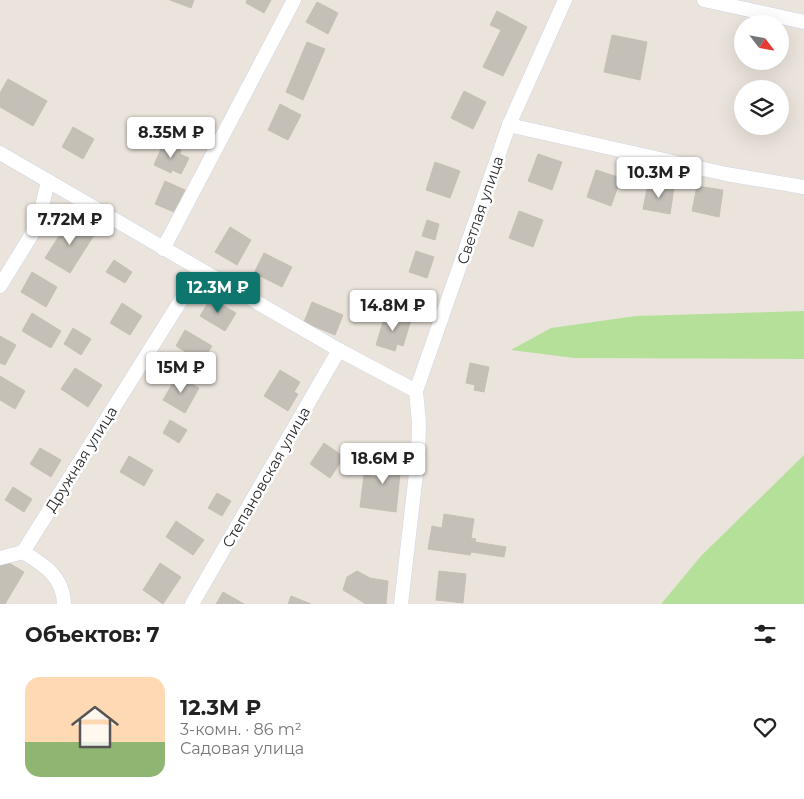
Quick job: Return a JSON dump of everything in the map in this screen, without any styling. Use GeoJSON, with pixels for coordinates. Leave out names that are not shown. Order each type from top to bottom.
{"type":"FeatureCollection","features":[{"type":"Feature","properties":{"kind":"street"},"geometry":{"type":"LineString","coordinates":[[163,248],[294,0]]}},
{"type":"Feature","properties":{"kind":"street","name":"Светлая улица"},"geometry":{"type":"LineString","coordinates":[[401,604],[418,456],[420,423],[416,391],[509,125],[564,0]]}},
{"type":"Feature","properties":{"kind":"street"},"geometry":{"type":"LineString","coordinates":[[704,0],[804,22]]}},
{"type":"Feature","properties":{"kind":"street"},"geometry":{"type":"LineString","coordinates":[[509,125],[726,174],[804,187]]}},
{"type":"Feature","properties":{"kind":"street"},"geometry":{"type":"LineString","coordinates":[[0,153],[339,350],[416,391]]}},
{"type":"Feature","properties":{"kind":"street"},"geometry":{"type":"LineString","coordinates":[[0,286],[36,226],[48,181]]}},
{"type":"Feature","properties":{"kind":"street","name":"Дружная улица"},"geometry":{"type":"LineString","coordinates":[[23,552],[200,270]]}},
{"type":"Feature","properties":{"kind":"street","name":"Степановская улица"},"geometry":{"type":"LineString","coordinates":[[192,604],[339,350]]}},
{"type":"Feature","properties":{"kind":"street"},"geometry":{"type":"LineString","coordinates":[[0,558],[23,552],[48,568],[58,581],[64,595],[64,604]]}},
{"type":"Feature","properties":{"kind":"green space"},"geometry":{"type":"Polygon","coordinates":[[[804,311],[804,359],[574,358],[511,350],[551,328],[636,316],[804,311]]]}},
{"type":"Feature","properties":{"kind":"green space"},"geometry":{"type":"Polygon","coordinates":[[[804,455],[804,604],[661,604],[701,556],[804,455]]]}},
{"type":"Feature","properties":{"kind":"building"},"geometry":{"type":"Polygon","coordinates":[[[170,0],[194,0],[191,8],[170,0]]]}},
{"type":"Feature","properties":{"kind":"building"},"geometry":{"type":"Polygon","coordinates":[[[247,0],[271,0],[264,13],[246,3],[247,0]]]}},
{"type":"Feature","properties":{"kind":"building"},"geometry":{"type":"Polygon","coordinates":[[[317,2],[338,13],[328,34],[306,22],[317,2]]]}},
{"type":"Feature","properties":{"kind":"building"},"geometry":{"type":"Polygon","coordinates":[[[497,11],[527,27],[503,76],[483,67],[501,30],[490,25],[497,11]]]}},
{"type":"Feature","properties":{"kind":"building"},"geometry":{"type":"Polygon","coordinates":[[[612,35],[647,42],[640,80],[604,72],[612,35]]]}},
{"type":"Feature","properties":{"kind":"building"},"geometry":{"type":"Polygon","coordinates":[[[307,42],[325,49],[303,100],[286,92],[307,42]]]}},
{"type":"Feature","properties":{"kind":"building"},"geometry":{"type":"Polygon","coordinates":[[[8,79],[47,101],[33,126],[0,107],[0,93],[8,79]]]}},
{"type":"Feature","properties":{"kind":"building"},"geometry":{"type":"Polygon","coordinates":[[[464,91],[486,102],[473,129],[451,118],[464,91]]]}},
{"type":"Feature","properties":{"kind":"building"},"geometry":{"type":"Polygon","coordinates":[[[280,104],[301,115],[288,140],[268,130],[280,104]]]}},
{"type":"Feature","properties":{"kind":"building"},"geometry":{"type":"Polygon","coordinates":[[[73,127],[94,139],[83,159],[62,147],[73,127]]]}},
{"type":"Feature","properties":{"kind":"building"},"geometry":{"type":"Polygon","coordinates":[[[164,142],[181,150],[180,154],[189,158],[181,174],[172,170],[171,173],[154,165],[164,142]]]}},
{"type":"Feature","properties":{"kind":"building"},"geometry":{"type":"Polygon","coordinates":[[[538,154],[562,162],[552,190],[528,181],[538,154]]]}},
{"type":"Feature","properties":{"kind":"building"},"geometry":{"type":"Polygon","coordinates":[[[435,162],[460,171],[450,198],[426,190],[435,162]]]}},
{"type":"Feature","properties":{"kind":"building"},"geometry":{"type":"Polygon","coordinates":[[[596,170],[621,178],[611,206],[587,197],[596,170]]]}},
{"type":"Feature","properties":{"kind":"building"},"geometry":{"type":"Polygon","coordinates":[[[165,181],[185,190],[174,212],[155,204],[165,181]]]}},
{"type":"Feature","properties":{"kind":"building"},"geometry":{"type":"Polygon","coordinates":[[[648,184],[674,188],[670,214],[643,209],[648,184]]]}},
{"type":"Feature","properties":{"kind":"building"},"geometry":{"type":"Polygon","coordinates":[[[697,186],[723,190],[719,217],[692,211],[697,186]]]}},
{"type":"Feature","properties":{"kind":"building"},"geometry":{"type":"Polygon","coordinates":[[[519,211],[543,220],[533,247],[509,238],[519,211]]]}},
{"type":"Feature","properties":{"kind":"building"},"geometry":{"type":"Polygon","coordinates":[[[70,219],[94,235],[70,273],[45,258],[70,219]]]}},
{"type":"Feature","properties":{"kind":"building"},"geometry":{"type":"Polygon","coordinates":[[[427,220],[439,224],[435,240],[422,236],[427,220]]]}},
{"type":"Feature","properties":{"kind":"building"},"geometry":{"type":"Polygon","coordinates":[[[230,227],[251,240],[237,265],[215,252],[230,227]]]}},
{"type":"Feature","properties":{"kind":"building"},"geometry":{"type":"Polygon","coordinates":[[[416,251],[434,257],[427,278],[409,272],[416,251]]]}},
{"type":"Feature","properties":{"kind":"building"},"geometry":{"type":"Polygon","coordinates":[[[264,253],[292,267],[282,287],[254,273],[264,253]]]}},
{"type":"Feature","properties":{"kind":"building"},"geometry":{"type":"Polygon","coordinates":[[[114,260],[132,272],[125,283],[106,272],[114,260]]]}},
{"type":"Feature","properties":{"kind":"building"},"geometry":{"type":"Polygon","coordinates":[[[32,272],[57,287],[46,307],[21,292],[32,272]]]}},
{"type":"Feature","properties":{"kind":"building"},"geometry":{"type":"Polygon","coordinates":[[[211,298],[236,313],[225,331],[200,316],[211,298]]]}},
{"type":"Feature","properties":{"kind":"building"},"geometry":{"type":"Polygon","coordinates":[[[312,302],[343,315],[335,335],[304,322],[312,302]]]}},
{"type":"Feature","properties":{"kind":"building"},"geometry":{"type":"Polygon","coordinates":[[[122,303],[142,316],[130,335],[110,323],[122,303]]]}},
{"type":"Feature","properties":{"kind":"building"},"geometry":{"type":"Polygon","coordinates":[[[386,312],[411,320],[403,346],[397,344],[395,351],[376,345],[386,312]]]}},
{"type":"Feature","properties":{"kind":"building"},"geometry":{"type":"Polygon","coordinates":[[[32,313],[61,331],[51,348],[22,331],[32,313]]]}},
{"type":"Feature","properties":{"kind":"building"},"geometry":{"type":"Polygon","coordinates":[[[73,328],[91,339],[81,355],[64,344],[73,328]]]}},
{"type":"Feature","properties":{"kind":"building"},"geometry":{"type":"Polygon","coordinates":[[[185,330],[212,346],[202,362],[176,346],[185,330]]]}},
{"type":"Feature","properties":{"kind":"building"},"geometry":{"type":"Polygon","coordinates":[[[0,336],[16,345],[5,365],[0,363],[0,336]]]}},
{"type":"Feature","properties":{"kind":"building"},"geometry":{"type":"Polygon","coordinates":[[[470,363],[489,367],[484,392],[474,390],[475,385],[466,383],[470,363]]]}},
{"type":"Feature","properties":{"kind":"building"},"geometry":{"type":"Polygon","coordinates":[[[75,368],[102,385],[88,407],[61,389],[75,368]]]}},
{"type":"Feature","properties":{"kind":"building"},"geometry":{"type":"Polygon","coordinates":[[[280,370],[300,382],[294,392],[298,394],[288,411],[264,396],[280,370]]]}},
{"type":"Feature","properties":{"kind":"building"},"geometry":{"type":"Polygon","coordinates":[[[0,376],[25,391],[15,409],[0,400],[0,376]]]}},
{"type":"Feature","properties":{"kind":"building"},"geometry":{"type":"Polygon","coordinates":[[[177,376],[199,388],[185,413],[163,400],[177,376]]]}},
{"type":"Feature","properties":{"kind":"building"},"geometry":{"type":"Polygon","coordinates":[[[170,420],[187,430],[179,443],[163,433],[170,420]]]}},
{"type":"Feature","properties":{"kind":"building"},"geometry":{"type":"Polygon","coordinates":[[[324,443],[344,457],[330,478],[310,464],[324,443]]]}},
{"type":"Feature","properties":{"kind":"building"},"geometry":{"type":"Polygon","coordinates":[[[40,448],[61,460],[51,477],[30,464],[40,448]]]}},
{"type":"Feature","properties":{"kind":"building"},"geometry":{"type":"Polygon","coordinates":[[[383,452],[402,455],[396,512],[360,507],[364,475],[379,477],[383,452]]]}},
{"type":"Feature","properties":{"kind":"building"},"geometry":{"type":"Polygon","coordinates":[[[129,456],[153,470],[144,486],[120,472],[129,456]]]}},
{"type":"Feature","properties":{"kind":"building"},"geometry":{"type":"Polygon","coordinates":[[[13,487],[32,499],[24,512],[5,500],[13,487]]]}},
{"type":"Feature","properties":{"kind":"building"},"geometry":{"type":"Polygon","coordinates":[[[217,493],[231,501],[222,516],[208,508],[217,493]]]}},
{"type":"Feature","properties":{"kind":"building"},"geometry":{"type":"Polygon","coordinates":[[[444,514],[474,519],[471,538],[476,539],[475,542],[506,547],[504,557],[471,552],[470,555],[428,549],[432,526],[442,528],[444,514]]]}},
{"type":"Feature","properties":{"kind":"building"},"geometry":{"type":"Polygon","coordinates":[[[176,521],[204,540],[193,555],[166,537],[176,521]]]}},
{"type":"Feature","properties":{"kind":"building"},"geometry":{"type":"Polygon","coordinates":[[[4,560],[24,572],[5,604],[0,604],[0,566],[4,560]]]}},
{"type":"Feature","properties":{"kind":"building"},"geometry":{"type":"Polygon","coordinates":[[[160,563],[181,577],[163,604],[143,590],[160,563]]]}},
{"type":"Feature","properties":{"kind":"building"},"geometry":{"type":"Polygon","coordinates":[[[357,571],[370,578],[388,581],[386,604],[366,604],[343,590],[347,577],[357,571]]]}},
{"type":"Feature","properties":{"kind":"building"},"geometry":{"type":"Polygon","coordinates":[[[439,571],[466,574],[463,603],[436,600],[439,571]]]}},
{"type":"Feature","properties":{"kind":"building"},"geometry":{"type":"Polygon","coordinates":[[[223,592],[244,604],[216,604],[223,592]]]}},
{"type":"Feature","properties":{"kind":"building"},"geometry":{"type":"Polygon","coordinates":[[[291,596],[311,604],[288,604],[291,596]]]}}]}
